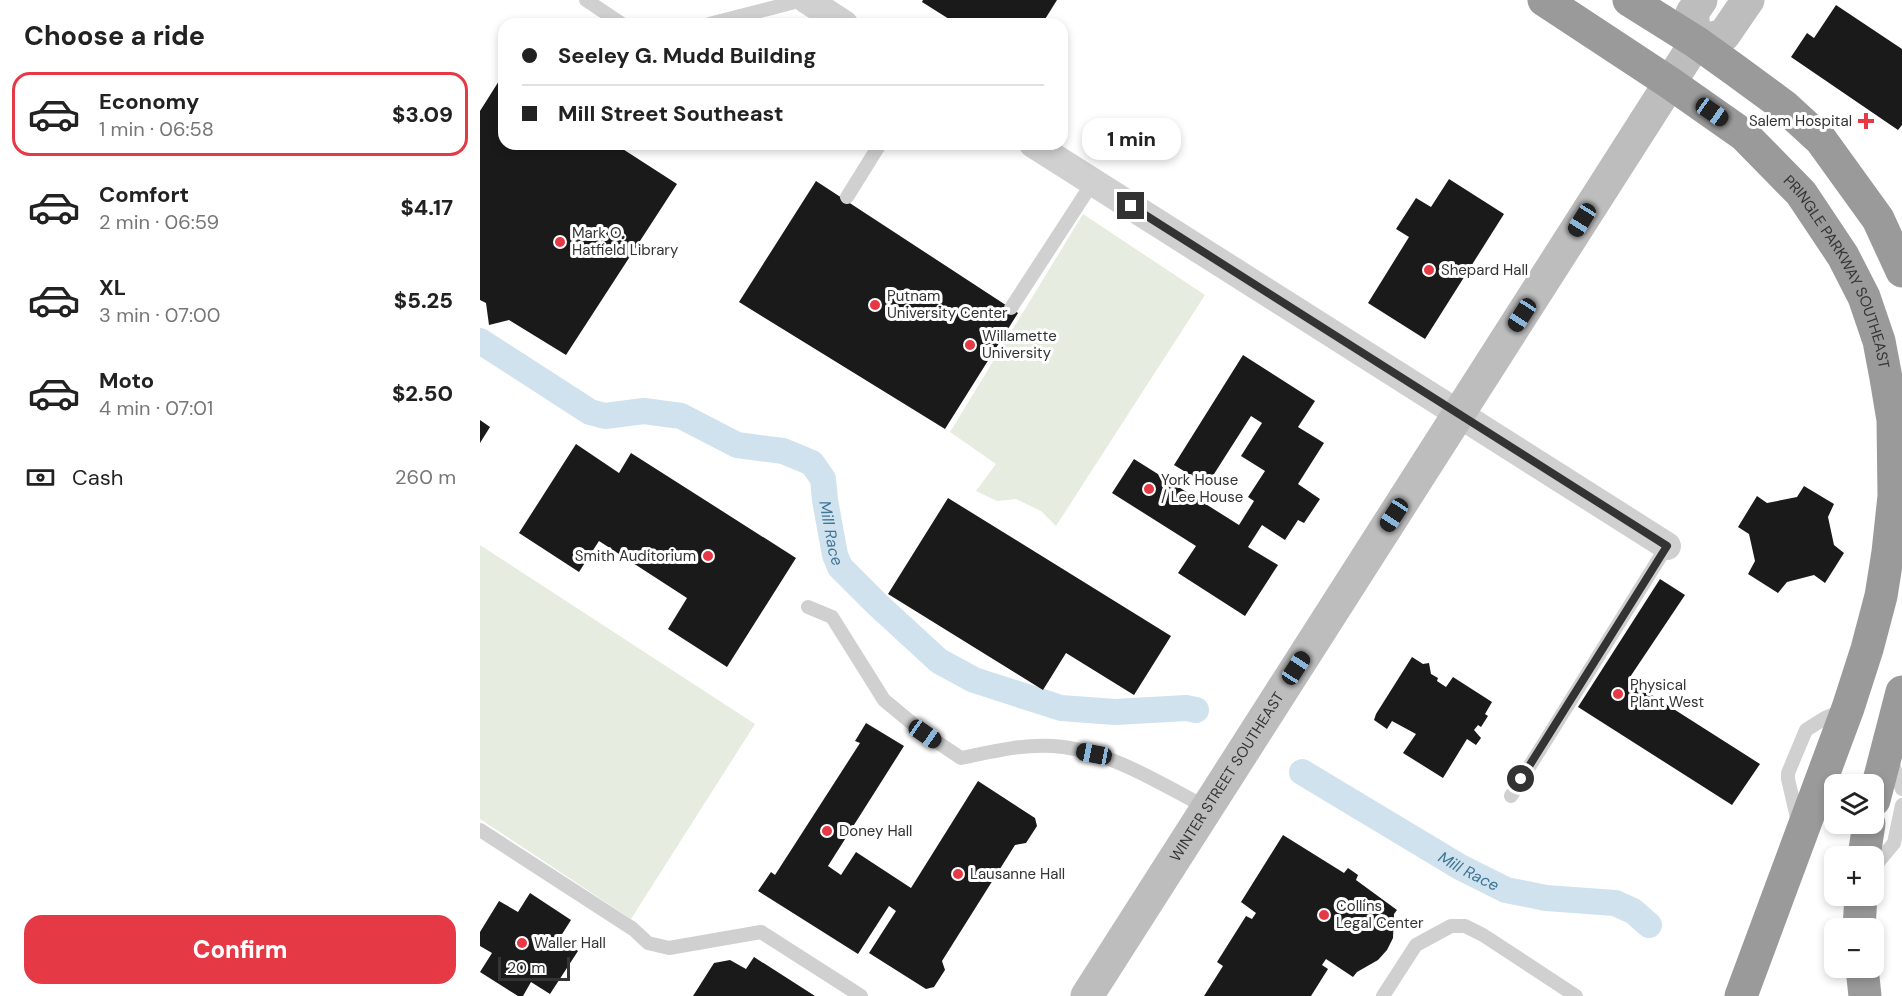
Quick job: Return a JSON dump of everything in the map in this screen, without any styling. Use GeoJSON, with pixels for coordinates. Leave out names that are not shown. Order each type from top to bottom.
{"type":"FeatureCollection","features":[{"type":"Feature","properties":{"kind":"highway","name":"PRINGLE PARKWAY SOUTHEAST"},"geometry":{"type":"LineString","coordinates":[[1544,0],[1670,82],[1744,135],[1801,193],[1843,256],[1864,297],[1879,341],[1893,420],[1896,531],[1888,552],[1881,596],[1867,649],[1848,708],[1741,996]]}},
{"type":"Feature","properties":{"kind":"highway"},"geometry":{"type":"LineString","coordinates":[[1629,0],[1696,42],[1784,106],[1821,140],[1878,219],[1902,271]]}},
{"type":"Feature","properties":{"kind":"highway"},"geometry":{"type":"LineString","coordinates":[[1880,774],[1902,692]]}},
{"type":"Feature","properties":{"kind":"highway"},"geometry":{"type":"LineString","coordinates":[[1863,978],[1865,996]]}},
{"type":"Feature","properties":{"kind":"street"},"geometry":{"type":"LineString","coordinates":[[805,0],[834,18]]}},
{"type":"Feature","properties":{"kind":"street"},"geometry":{"type":"LineString","coordinates":[[1701,0],[1692,14],[1696,42],[1724,35],[1748,1]]}},
{"type":"Feature","properties":{"kind":"street","name":"WINTER STREET SOUTHEAST"},"geometry":{"type":"LineString","coordinates":[[1087,996],[1696,42]]}},
{"type":"Feature","properties":{"kind":"street"},"geometry":{"type":"LineString","coordinates":[[1043,150],[1667,546]]}},
{"type":"Feature","properties":{"kind":"lane"},"geometry":{"type":"LineString","coordinates":[[586,0],[613,18]]}},
{"type":"Feature","properties":{"kind":"lane"},"geometry":{"type":"LineString","coordinates":[[733,18],[805,0]]}},
{"type":"Feature","properties":{"kind":"lane"},"geometry":{"type":"LineString","coordinates":[[847,197],[876,150]]}},
{"type":"Feature","properties":{"kind":"lane"},"geometry":{"type":"LineString","coordinates":[[1011,308],[1094,182]]}},
{"type":"Feature","properties":{"kind":"lane"},"geometry":{"type":"LineString","coordinates":[[1511,796],[1667,546]]}},
{"type":"Feature","properties":{"kind":"lane"},"geometry":{"type":"LineString","coordinates":[[808,607],[832,617],[884,700],[925,734],[961,758],[1006,748],[1053,746],[1094,754],[1145,774],[1207,808]]}},
{"type":"Feature","properties":{"kind":"lane"},"geometry":{"type":"LineString","coordinates":[[1886,749],[1898,774],[1902,789]]}},
{"type":"Feature","properties":{"kind":"lane"},"geometry":{"type":"LineString","coordinates":[[1884,855],[1894,843],[1902,805]]}},
{"type":"Feature","properties":{"kind":"lane"},"geometry":{"type":"LineString","coordinates":[[480,830],[633,929],[648,943],[669,948],[761,932],[861,996]]}},
{"type":"Feature","properties":{"kind":"lane"},"geometry":{"type":"LineString","coordinates":[[1390,994],[1416,945],[1451,926],[1465,926],[1483,935],[1576,996]]}},
{"type":"Feature","properties":{"kind":"shaded area"},"geometry":{"type":"Polygon","coordinates":[[[1083,214],[1205,295],[1056,526],[1041,511],[1016,499],[997,501],[976,491],[996,464],[950,432],[1083,214]]]}},
{"type":"Feature","properties":{"kind":"shaded area"},"geometry":{"type":"Polygon","coordinates":[[[480,545],[755,724],[631,919],[480,819],[480,545]]]}},
{"type":"Feature","properties":{"kind":"building"},"geometry":{"type":"Polygon","coordinates":[[[923,0],[1057,0],[1046,18],[947,18],[922,2],[923,0]]]}},
{"type":"Feature","properties":{"kind":"building"},"geometry":{"type":"Polygon","coordinates":[[[1836,5],[1902,49],[1902,125],[1898,130],[1791,57],[1807,33],[1814,38],[1836,5]]]}},
{"type":"Feature","properties":{"kind":"building","name":"Mark O. Hatfield Library"},"geometry":{"type":"Polygon","coordinates":[[[498,82],[498,150],[624,150],[677,184],[566,355],[509,320],[489,325],[486,303],[480,300],[480,111],[498,82]]]}},
{"type":"Feature","properties":{"kind":"building","name":"Shepard Hall"},"geometry":{"type":"Polygon","coordinates":[[[1449,179],[1504,214],[1425,339],[1368,303],[1409,237],[1396,229],[1416,198],[1431,207],[1449,179]]]}},
{"type":"Feature","properties":{"kind":"building","name":"Putnam University Center"},"geometry":{"type":"Polygon","coordinates":[[[816,181],[1018,313],[945,429],[739,302],[816,181]]]}},
{"type":"Feature","properties":{"kind":"building","name":"York House / Lee House"},"geometry":{"type":"Polygon","coordinates":[[[1243,355],[1315,401],[1298,427],[1324,443],[1298,484],[1320,499],[1304,523],[1298,520],[1285,540],[1262,525],[1248,547],[1278,565],[1245,616],[1178,573],[1196,546],[1112,493],[1134,459],[1239,525],[1254,501],[1248,497],[1265,471],[1241,456],[1262,423],[1251,416],[1207,485],[1174,465],[1243,355]]]}},
{"type":"Feature","properties":{"kind":"building"},"geometry":{"type":"Polygon","coordinates":[[[480,420],[490,427],[480,443],[480,420]]]}},
{"type":"Feature","properties":{"kind":"building","name":"Smith Auditorium"},"geometry":{"type":"Polygon","coordinates":[[[576,444],[619,473],[631,453],[796,558],[727,667],[668,629],[687,598],[599,541],[579,572],[519,533],[576,444]]]}},
{"type":"Feature","properties":{"kind":"building"},"geometry":{"type":"Polygon","coordinates":[[[1804,486],[1834,504],[1828,517],[1834,545],[1844,553],[1825,583],[1814,575],[1787,582],[1778,593],[1748,574],[1755,561],[1749,534],[1738,527],[1757,496],[1767,503],[1797,497],[1804,486]]]}},
{"type":"Feature","properties":{"kind":"building"},"geometry":{"type":"Polygon","coordinates":[[[948,498],[1171,636],[1134,695],[1066,653],[1043,690],[888,594],[948,498]]]}},
{"type":"Feature","properties":{"kind":"building","name":"Physical Plant West"},"geometry":{"type":"Polygon","coordinates":[[[1660,579],[1685,595],[1628,680],[1760,764],[1732,805],[1578,707],[1660,579]]]}},
{"type":"Feature","properties":{"kind":"building"},"geometry":{"type":"Polygon","coordinates":[[[1412,657],[1423,664],[1429,663],[1431,674],[1446,687],[1453,677],[1492,702],[1485,714],[1488,716],[1481,727],[1478,725],[1474,730],[1481,738],[1476,745],[1467,739],[1443,778],[1403,753],[1416,734],[1392,721],[1387,729],[1374,720],[1412,657]]]}},
{"type":"Feature","properties":{"kind":"building"},"geometry":{"type":"Polygon","coordinates":[[[866,723],[904,746],[828,866],[841,875],[856,852],[911,888],[978,781],[1035,818],[1037,826],[1026,843],[1015,845],[942,961],[945,970],[934,987],[926,989],[869,953],[896,911],[889,906],[858,954],[758,891],[771,872],[775,875],[860,743],[855,741],[866,723]]]}},
{"type":"Feature","properties":{"kind":"building","name":"Collins Legal Center"},"geometry":{"type":"Polygon","coordinates":[[[1283,835],[1344,873],[1348,868],[1358,875],[1356,880],[1397,910],[1394,914],[1393,938],[1387,950],[1378,960],[1357,972],[1353,977],[1326,959],[1322,965],[1328,969],[1311,996],[1204,996],[1223,966],[1217,962],[1246,916],[1252,919],[1256,913],[1241,902],[1283,835]]]}},
{"type":"Feature","properties":{"kind":"building","name":"Waller Hall"},"geometry":{"type":"Polygon","coordinates":[[[530,893],[571,920],[559,939],[578,951],[550,994],[531,982],[523,996],[518,996],[480,972],[492,953],[480,946],[480,932],[499,901],[518,912],[530,893]]]}},
{"type":"Feature","properties":{"kind":"building"},"geometry":{"type":"Polygon","coordinates":[[[754,957],[815,996],[693,996],[714,963],[730,960],[746,969],[754,957]]]}},
{"type":"Feature","properties":{"kind":"waterway","name":"Mill Race"},"geometry":{"type":"LineString","coordinates":[[480,341],[590,412],[605,416],[644,411],[681,416],[737,445],[783,451],[812,463],[823,479],[835,555],[840,567],[939,661],[974,680],[1061,708],[1115,712],[1186,708],[1196,710]]}},
{"type":"Feature","properties":{"kind":"waterway","name":"Mill Race"},"geometry":{"type":"LineString","coordinates":[[1302,772],[1460,867],[1506,890],[1546,898],[1615,903],[1633,911],[1649,925]]}},
{"type":"Feature","properties":{"kind":"place","name":"Salem Hospital"},"geometry":{"type":"Point","coordinates":[1866,121]}},
{"type":"Feature","properties":{"kind":"place","name":"Mark O. Hatfield Library"},"geometry":{"type":"Point","coordinates":[560,242]}},
{"type":"Feature","properties":{"kind":"place","name":"Shepard Hall"},"geometry":{"type":"Point","coordinates":[1429,270]}},
{"type":"Feature","properties":{"kind":"place","name":"Putnam University Center"},"geometry":{"type":"Point","coordinates":[875,305]}},
{"type":"Feature","properties":{"kind":"place","name":"Willamette University"},"geometry":{"type":"Point","coordinates":[970,345]}},
{"type":"Feature","properties":{"kind":"place","name":"York House / Lee House"},"geometry":{"type":"Point","coordinates":[1149,489]}},
{"type":"Feature","properties":{"kind":"place","name":"Smith Auditorium"},"geometry":{"type":"Point","coordinates":[708,556]}},
{"type":"Feature","properties":{"kind":"place","name":"Physical Plant West"},"geometry":{"type":"Point","coordinates":[1618,694]}},
{"type":"Feature","properties":{"kind":"place","name":"Doney Hall"},"geometry":{"type":"Point","coordinates":[827,831]}},
{"type":"Feature","properties":{"kind":"place","name":"Lausanne Hall"},"geometry":{"type":"Point","coordinates":[958,874]}},
{"type":"Feature","properties":{"kind":"place","name":"Collins Legal Center"},"geometry":{"type":"Point","coordinates":[1324,915]}},
{"type":"Feature","properties":{"kind":"place","name":"Waller Hall"},"geometry":{"type":"Point","coordinates":[522,943]}},
{"type":"Feature","properties":{"kind":"route"},"geometry":{"type":"LineString","coordinates":[[1131,206],[1667,546],[1521,779]]}}]}
